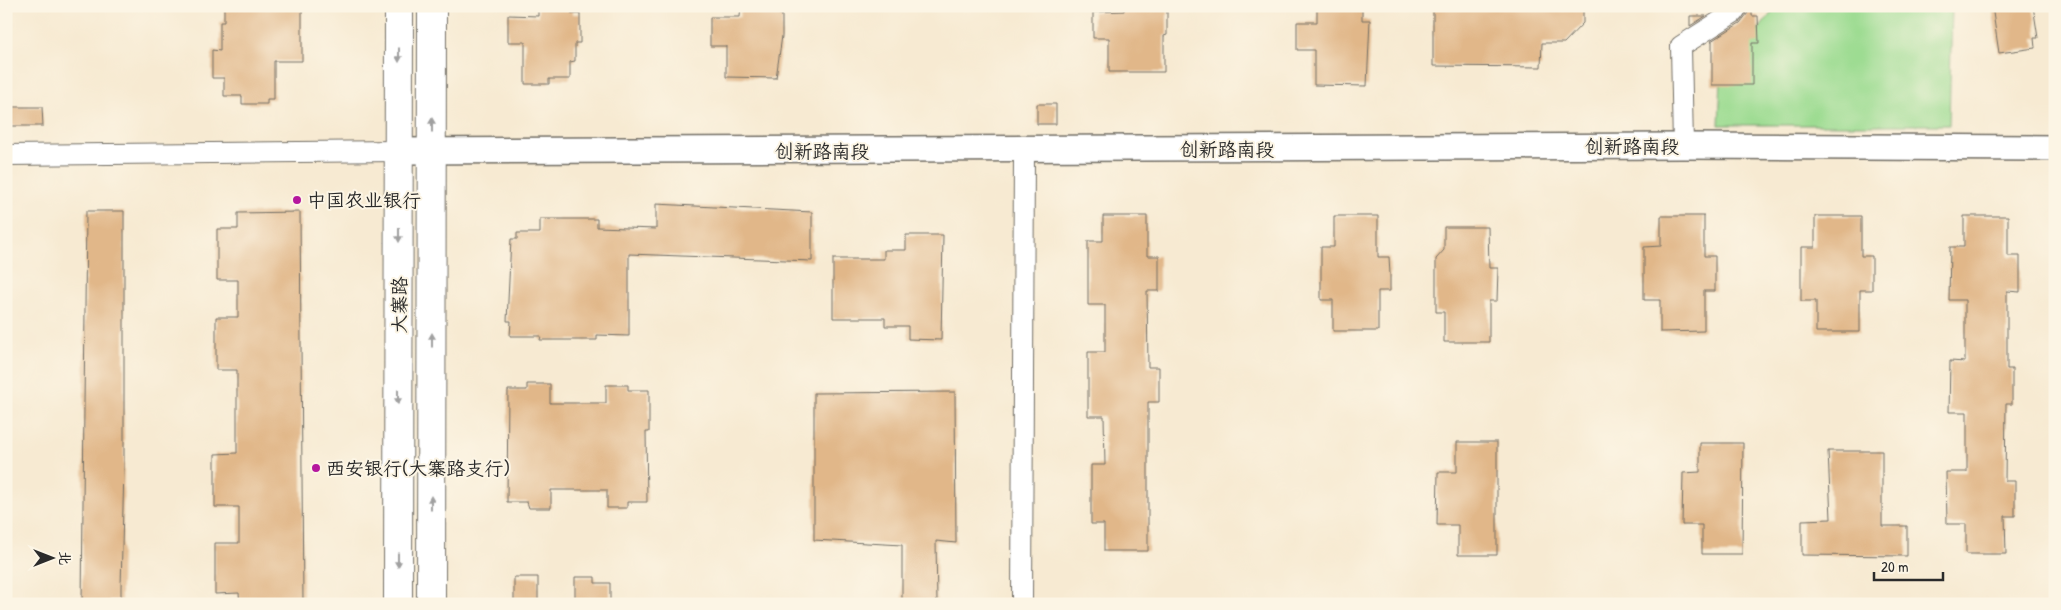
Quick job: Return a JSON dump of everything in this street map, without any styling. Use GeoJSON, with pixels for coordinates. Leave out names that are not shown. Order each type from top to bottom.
{"type":"FeatureCollection","features":[{"type":"Feature","properties":{"kind":"main road","name":"大寨路"},"geometry":{"type":"LineString","coordinates":[[398,604],[400,6]]}},
{"type":"Feature","properties":{"kind":"main road","name":"大寨路"},"geometry":{"type":"LineString","coordinates":[[431,604],[432,6]]}},
{"type":"Feature","properties":{"kind":"street"},"geometry":{"type":"LineString","coordinates":[[1683,146],[1681,46],[1733,13],[1738,6]]}},
{"type":"Feature","properties":{"kind":"street","name":"创新路南段"},"geometry":{"type":"LineString","coordinates":[[399,151],[1683,146],[2055,148]]}},
{"type":"Feature","properties":{"kind":"street"},"geometry":{"type":"LineString","coordinates":[[1022,604],[1024,150]]}},
{"type":"Feature","properties":{"kind":"street"},"geometry":{"type":"LineString","coordinates":[[6,155],[399,151]]}},
{"type":"Feature","properties":{"kind":"green space"},"geometry":{"type":"Polygon","coordinates":[[[1777,6],[1952,6],[1949,125],[1719,125],[1722,54],[1755,34],[1777,6]]]}},
{"type":"Feature","properties":{"kind":"building"},"geometry":{"type":"Polygon","coordinates":[[[224,6],[302,6],[302,61],[274,61],[274,99],[267,99],[267,104],[242,104],[242,96],[224,96],[224,78],[212,78],[212,50],[220,51],[220,22],[224,22],[224,6]]]}},
{"type":"Feature","properties":{"kind":"building"},"geometry":{"type":"Polygon","coordinates":[[[538,6],[572,6],[572,14],[580,14],[580,43],[575,43],[575,61],[570,62],[570,79],[549,79],[549,84],[525,84],[525,42],[508,42],[508,15],[538,16],[538,6]]]}},
{"type":"Feature","properties":{"kind":"building"},"geometry":{"type":"Polygon","coordinates":[[[741,6],[779,6],[779,14],[782,14],[782,36],[776,78],[726,77],[726,46],[710,46],[710,17],[740,17],[741,6]]]}},
{"type":"Feature","properties":{"kind":"building"},"geometry":{"type":"Polygon","coordinates":[[[1124,6],[1163,6],[1167,8],[1167,35],[1164,36],[1164,72],[1109,72],[1109,38],[1093,38],[1093,12],[1124,11],[1124,6]]]}},
{"type":"Feature","properties":{"kind":"building"},"geometry":{"type":"Polygon","coordinates":[[[1317,6],[1362,6],[1362,20],[1370,20],[1367,86],[1314,85],[1314,50],[1297,50],[1297,22],[1317,22],[1317,6]]]}},
{"type":"Feature","properties":{"kind":"building"},"geometry":{"type":"Polygon","coordinates":[[[1433,6],[1583,6],[1583,23],[1564,43],[1542,43],[1541,67],[1433,66],[1433,6]]]}},
{"type":"Feature","properties":{"kind":"building"},"geometry":{"type":"Polygon","coordinates":[[[1750,6],[1752,6],[1752,16],[1758,16],[1759,43],[1752,43],[1752,85],[1712,85],[1711,41],[1740,23],[1748,13],[1750,6]]]}},
{"type":"Feature","properties":{"kind":"building"},"geometry":{"type":"Polygon","coordinates":[[[1992,6],[2033,6],[2038,38],[2034,38],[2035,48],[1999,53],[1992,6]]]}},
{"type":"Feature","properties":{"kind":"building"},"geometry":{"type":"Polygon","coordinates":[[[1690,16],[1706,16],[1690,26],[1690,16]]]}},
{"type":"Feature","properties":{"kind":"building"},"geometry":{"type":"Polygon","coordinates":[[[1037,104],[1056,104],[1056,124],[1037,124],[1037,104]]]}},
{"type":"Feature","properties":{"kind":"building"},"geometry":{"type":"Polygon","coordinates":[[[6,107],[42,107],[43,126],[6,126],[6,107]]]}},
{"type":"Feature","properties":{"kind":"building"},"geometry":{"type":"Polygon","coordinates":[[[656,204],[812,212],[812,261],[629,254],[629,336],[597,335],[597,340],[540,340],[541,336],[510,336],[511,321],[507,321],[511,239],[517,239],[517,233],[540,233],[540,219],[597,219],[597,227],[656,229],[656,204]]]}},
{"type":"Feature","properties":{"kind":"building"},"geometry":{"type":"Polygon","coordinates":[[[86,211],[124,211],[124,467],[121,600],[109,600],[109,604],[82,604],[86,211]]]}},
{"type":"Feature","properties":{"kind":"building"},"geometry":{"type":"Polygon","coordinates":[[[300,212],[303,604],[240,604],[239,593],[215,594],[215,543],[239,543],[239,507],[215,507],[215,454],[237,453],[237,370],[216,370],[216,317],[238,317],[238,280],[217,280],[217,229],[238,229],[238,213],[300,212]]]}},
{"type":"Feature","properties":{"kind":"building"},"geometry":{"type":"Polygon","coordinates":[[[1103,216],[1147,216],[1147,256],[1159,256],[1159,291],[1147,291],[1148,367],[1159,367],[1159,402],[1148,402],[1148,551],[1104,551],[1104,524],[1091,524],[1091,465],[1105,465],[1104,416],[1088,416],[1088,352],[1105,352],[1105,305],[1088,305],[1088,241],[1103,241],[1103,216]]]}},
{"type":"Feature","properties":{"kind":"building"},"geometry":{"type":"Polygon","coordinates":[[[1334,216],[1378,216],[1378,257],[1389,257],[1390,291],[1378,291],[1378,331],[1333,331],[1333,300],[1321,300],[1321,247],[1334,247],[1334,216]]]}},
{"type":"Feature","properties":{"kind":"building"},"geometry":{"type":"Polygon","coordinates":[[[1661,216],[1704,216],[1704,256],[1715,256],[1715,291],[1704,291],[1704,331],[1660,332],[1660,300],[1644,300],[1644,247],[1661,246],[1661,216]]]}},
{"type":"Feature","properties":{"kind":"building"},"geometry":{"type":"Polygon","coordinates":[[[1815,216],[1861,216],[1861,256],[1872,256],[1872,290],[1860,290],[1860,332],[1816,332],[1816,301],[1801,301],[1801,247],[1815,247],[1815,216]]]}},
{"type":"Feature","properties":{"kind":"building"},"geometry":{"type":"Polygon","coordinates":[[[1964,216],[2008,216],[2008,256],[2020,256],[2020,292],[2007,291],[2007,369],[2012,369],[2012,404],[2006,404],[2005,481],[2015,481],[2015,516],[2005,516],[2006,554],[1966,554],[1966,524],[1947,524],[1946,472],[1967,472],[1967,412],[1949,412],[1950,361],[1965,362],[1965,300],[1949,300],[1950,247],[1964,247],[1964,216]]]}},
{"type":"Feature","properties":{"kind":"building"},"geometry":{"type":"Polygon","coordinates":[[[1444,227],[1488,227],[1489,268],[1498,268],[1497,301],[1489,301],[1489,342],[1444,342],[1444,312],[1436,312],[1436,259],[1444,250],[1444,227]]]}},
{"type":"Feature","properties":{"kind":"building"},"geometry":{"type":"Polygon","coordinates":[[[906,235],[943,235],[941,340],[908,339],[908,326],[885,326],[885,318],[833,318],[833,259],[884,259],[884,250],[906,250],[906,235]]]}},
{"type":"Feature","properties":{"kind":"building"},"geometry":{"type":"Polygon","coordinates":[[[527,384],[550,384],[550,403],[606,403],[606,385],[628,385],[628,390],[649,390],[649,432],[646,432],[647,502],[627,502],[627,508],[607,508],[607,490],[551,490],[551,508],[529,508],[527,502],[507,502],[508,390],[527,390],[527,384]]]}},
{"type":"Feature","properties":{"kind":"building"},"geometry":{"type":"Polygon","coordinates":[[[955,392],[956,543],[936,541],[937,604],[902,604],[902,545],[814,540],[814,393],[955,392]]]}},
{"type":"Feature","properties":{"kind":"building"},"geometry":{"type":"Polygon","coordinates":[[[1457,442],[1497,442],[1497,555],[1458,555],[1458,525],[1437,525],[1438,472],[1457,472],[1457,442]]]}},
{"type":"Feature","properties":{"kind":"building"},"geometry":{"type":"Polygon","coordinates":[[[1700,443],[1743,443],[1742,554],[1702,554],[1702,525],[1682,525],[1683,473],[1700,472],[1700,443]]]}},
{"type":"Feature","properties":{"kind":"building"},"geometry":{"type":"Polygon","coordinates":[[[1828,451],[1882,451],[1882,526],[1907,526],[1907,556],[1802,555],[1802,520],[1831,519],[1828,451]]]}},
{"type":"Feature","properties":{"kind":"building"},"geometry":{"type":"Polygon","coordinates":[[[514,577],[538,577],[538,604],[514,604],[514,577]]]}},
{"type":"Feature","properties":{"kind":"building"},"geometry":{"type":"Polygon","coordinates":[[[575,577],[595,577],[595,583],[610,583],[610,604],[575,604],[575,577]]]}},
{"type":"Feature","properties":{"kind":"place","name":"中国农业银行"},"geometry":{"type":"Point","coordinates":[297,200]}},
{"type":"Feature","properties":{"kind":"place","name":"西安银行(大寨路支行)"},"geometry":{"type":"Point","coordinates":[316,468]}}]}
